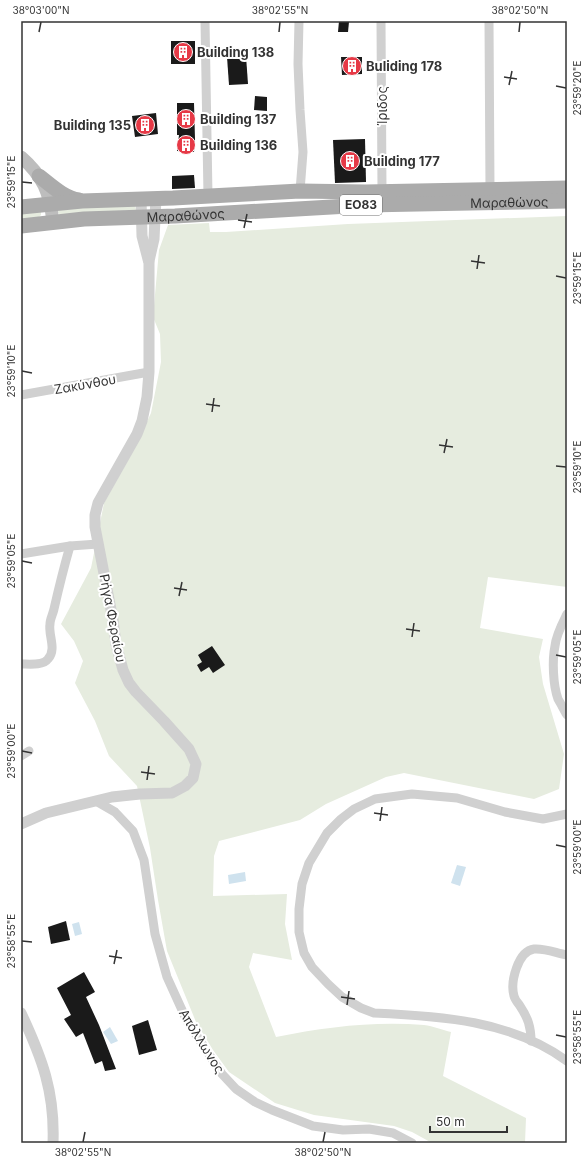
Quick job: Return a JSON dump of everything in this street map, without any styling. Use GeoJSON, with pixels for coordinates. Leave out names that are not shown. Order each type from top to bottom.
{"type":"FeatureCollection","features":[{"type":"Feature","properties":{"kind":"main road"},"geometry":{"type":"LineString","coordinates":[[21,157],[40,176],[72,199],[82,201]]}},
{"type":"Feature","properties":{"kind":"main road"},"geometry":{"type":"LineString","coordinates":[[40,176],[51,204],[53,222]]}},
{"type":"Feature","properties":{"kind":"main road","name":"Μαραθώνος"},"geometry":{"type":"LineString","coordinates":[[21,207],[82,201],[300,191],[382,192],[567,188]]}},
{"type":"Feature","properties":{"kind":"main road","name":"Μαραθώνος"},"geometry":{"type":"LineString","coordinates":[[21,226],[84,219],[366,205],[567,201]]}},
{"type":"Feature","properties":{"kind":"street"},"geometry":{"type":"LineString","coordinates":[[205,21],[208,196]]}},
{"type":"Feature","properties":{"kind":"street"},"geometry":{"type":"LineString","coordinates":[[298,21],[298,64],[303,152],[300,191]]}},
{"type":"Feature","properties":{"kind":"street","name":"Ίριδος"},"geometry":{"type":"LineString","coordinates":[[381,21],[382,192]]}},
{"type":"Feature","properties":{"kind":"street"},"geometry":{"type":"LineString","coordinates":[[489,21],[490,190]]}},
{"type":"Feature","properties":{"kind":"street"},"geometry":{"type":"LineString","coordinates":[[148,263],[154,239],[156,198]]}},
{"type":"Feature","properties":{"kind":"street"},"geometry":{"type":"LineString","coordinates":[[141,199],[142,236],[148,263]]}},
{"type":"Feature","properties":{"kind":"street","name":"Ρήγα Φεραίου"},"geometry":{"type":"LineString","coordinates":[[21,824],[46,813],[112,797],[172,793],[185,786],[192,778],[196,764],[189,749],[136,692],[129,683],[123,670],[116,644],[113,620],[95,527],[95,515],[98,503],[131,445],[142,421],[147,398],[149,372],[148,263]]}},
{"type":"Feature","properties":{"kind":"street","name":"Ζακύνθου"},"geometry":{"type":"LineString","coordinates":[[21,395],[149,372]]}},
{"type":"Feature","properties":{"kind":"street"},"geometry":{"type":"LineString","coordinates":[[21,554],[70,546],[98,544]]}},
{"type":"Feature","properties":{"kind":"street"},"geometry":{"type":"LineString","coordinates":[[21,664],[41,663],[47,660],[51,653],[52,640],[49,632],[50,623],[70,546]]}},
{"type":"Feature","properties":{"kind":"street"},"geometry":{"type":"LineString","coordinates":[[567,614],[560,627],[554,646],[554,670],[555,686],[558,698],[567,716]]}},
{"type":"Feature","properties":{"kind":"street"},"geometry":{"type":"LineString","coordinates":[[567,814],[543,818],[505,812],[457,798],[412,794],[375,799],[350,812],[327,833],[309,863],[302,884],[299,909],[299,932],[304,953],[312,967],[342,998],[374,1013],[467,1020],[501,1029],[522,1036],[559,1055],[567,1061]]}},
{"type":"Feature","properties":{"kind":"street","name":"Απόλλωνος"},"geometry":{"type":"LineString","coordinates":[[96,801],[115,812],[133,832],[144,860],[155,934],[167,976],[187,1021],[206,1051],[236,1089],[255,1102],[313,1126],[343,1130],[375,1130],[393,1133],[412,1143]]}},
{"type":"Feature","properties":{"kind":"street"},"geometry":{"type":"LineString","coordinates":[[531,1041],[531,1028],[521,1007],[514,997],[512,985],[516,969],[524,954],[532,949],[542,949],[567,955]]}},
{"type":"Feature","properties":{"kind":"street"},"geometry":{"type":"LineString","coordinates":[[21,1012],[41,1059],[48,1082],[52,1104],[53,1143]]}},
{"type":"Feature","properties":{"kind":"shaded area"},"geometry":{"type":"Polygon","coordinates":[[[135,206],[136,210],[60,215],[58,212],[60,208],[135,206]]]}},
{"type":"Feature","properties":{"kind":"shaded area"},"geometry":{"type":"Polygon","coordinates":[[[41,212],[39,217],[21,220],[21,213],[41,212]]]}},
{"type":"Feature","properties":{"kind":"shaded area"},"geometry":{"type":"Polygon","coordinates":[[[567,216],[567,587],[488,577],[480,628],[543,639],[539,657],[543,684],[564,754],[559,789],[534,799],[404,773],[386,777],[326,804],[300,820],[219,841],[214,856],[213,896],[287,894],[285,924],[292,960],[253,953],[249,967],[276,1037],[313,1030],[368,1024],[424,1025],[451,1032],[443,1076],[526,1118],[525,1143],[432,1143],[412,1132],[394,1126],[314,1115],[275,1103],[229,1072],[213,1050],[196,1022],[167,951],[150,848],[137,786],[109,756],[95,721],[75,683],[83,661],[74,641],[61,624],[91,568],[104,503],[132,453],[151,413],[161,362],[160,334],[153,317],[159,250],[168,225],[209,223],[210,232],[226,232],[348,224],[567,216]]]}},
{"type":"Feature","properties":{"kind":"water"},"geometry":{"type":"Polygon","coordinates":[[[457,865],[466,867],[460,886],[451,883],[457,865]]]}},
{"type":"Feature","properties":{"kind":"water"},"geometry":{"type":"Polygon","coordinates":[[[245,872],[246,881],[229,884],[228,875],[245,872]]]}},
{"type":"Feature","properties":{"kind":"water"},"geometry":{"type":"Polygon","coordinates":[[[79,922],[82,934],[75,936],[72,924],[79,922]]]}},
{"type":"Feature","properties":{"kind":"water"},"geometry":{"type":"Polygon","coordinates":[[[110,1027],[118,1041],[111,1044],[103,1032],[110,1027]]]}},
{"type":"Feature","properties":{"kind":"building"},"geometry":{"type":"Polygon","coordinates":[[[339,21],[349,22],[348,32],[338,32],[339,21]]]}},
{"type":"Feature","properties":{"kind":"building","name":"Building 138"},"geometry":{"type":"Polygon","coordinates":[[[171,41],[195,41],[195,64],[171,64],[171,41]]]}},
{"type":"Feature","properties":{"kind":"building"},"geometry":{"type":"Polygon","coordinates":[[[246,56],[248,84],[229,85],[227,57],[246,56]]]}},
{"type":"Feature","properties":{"kind":"building","name":"Buliding 178"},"geometry":{"type":"Polygon","coordinates":[[[341,57],[362,57],[362,74],[342,75],[341,57]]]}},
{"type":"Feature","properties":{"kind":"building"},"geometry":{"type":"Polygon","coordinates":[[[255,96],[267,97],[267,111],[254,110],[255,96]]]}},
{"type":"Feature","properties":{"kind":"building","name":"Building 137"},"geometry":{"type":"Polygon","coordinates":[[[177,103],[194,103],[194,152],[177,151],[179,135],[177,135],[177,103]]]}},
{"type":"Feature","properties":{"kind":"building","name":"Building 135"},"geometry":{"type":"Polygon","coordinates":[[[156,113],[158,134],[135,137],[132,116],[156,113]]]}},
{"type":"Feature","properties":{"kind":"building","name":"Building 177"},"geometry":{"type":"Polygon","coordinates":[[[365,139],[366,182],[335,183],[333,140],[365,139]]]}},
{"type":"Feature","properties":{"kind":"building"},"geometry":{"type":"Polygon","coordinates":[[[194,175],[195,188],[172,189],[172,176],[194,175]]]}},
{"type":"Feature","properties":{"kind":"building"},"geometry":{"type":"Polygon","coordinates":[[[212,646],[225,665],[213,673],[209,667],[201,672],[197,665],[202,662],[198,655],[212,646]]]}},
{"type":"Feature","properties":{"kind":"building"},"geometry":{"type":"Polygon","coordinates":[[[66,921],[70,940],[51,944],[48,927],[66,921]]]}},
{"type":"Feature","properties":{"kind":"building"},"geometry":{"type":"Polygon","coordinates":[[[84,972],[95,992],[86,997],[99,1025],[116,1069],[105,1071],[102,1061],[95,1064],[83,1033],[76,1037],[64,1019],[71,1015],[57,988],[84,972]]]}},
{"type":"Feature","properties":{"kind":"building"},"geometry":{"type":"Polygon","coordinates":[[[148,1020],[157,1050],[139,1055],[132,1026],[148,1020]]]}},
{"type":"Feature","properties":{"kind":"place","name":"Building 138"},"geometry":{"type":"Point","coordinates":[183,52]}},
{"type":"Feature","properties":{"kind":"place","name":"Buliding 178"},"geometry":{"type":"Point","coordinates":[352,66]}},
{"type":"Feature","properties":{"kind":"place","name":"Building 137"},"geometry":{"type":"Point","coordinates":[186,119]}},
{"type":"Feature","properties":{"kind":"place","name":"Building 135"},"geometry":{"type":"Point","coordinates":[145,125]}},
{"type":"Feature","properties":{"kind":"place","name":"Building 136"},"geometry":{"type":"Point","coordinates":[186,145]}},
{"type":"Feature","properties":{"kind":"place","name":"Building 177"},"geometry":{"type":"Point","coordinates":[350,161]}}]}
